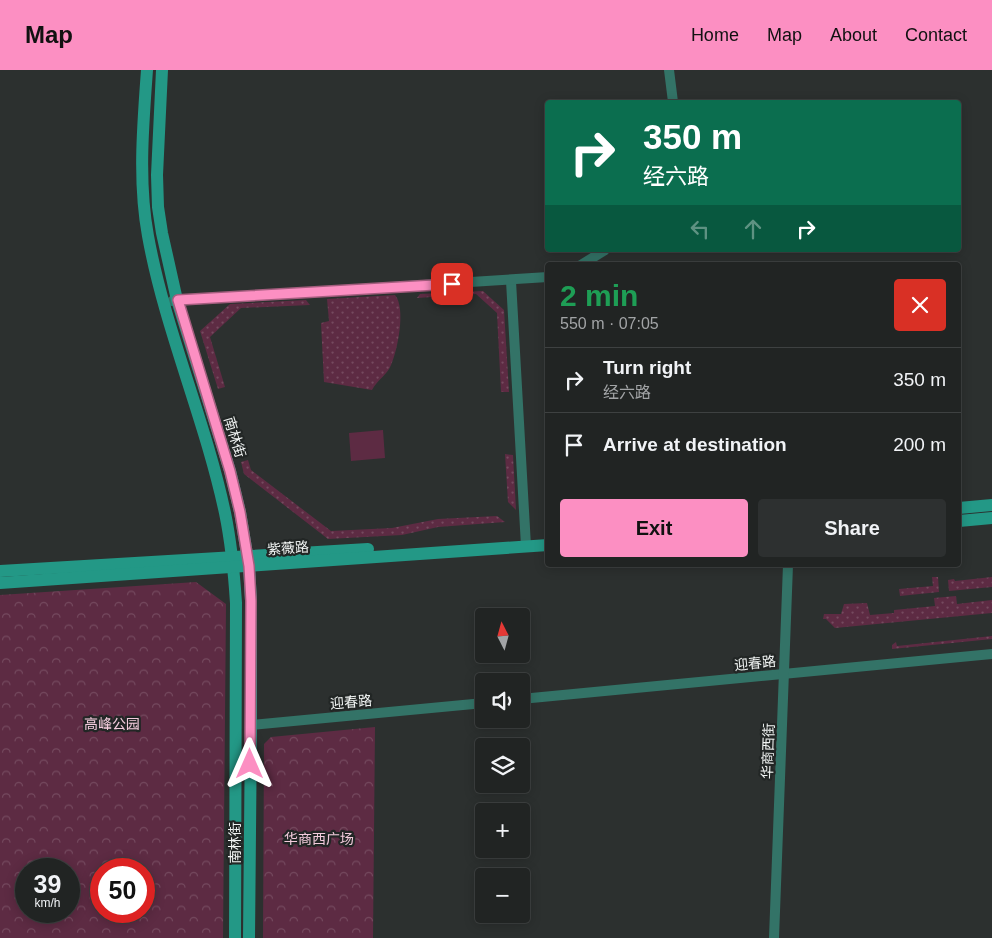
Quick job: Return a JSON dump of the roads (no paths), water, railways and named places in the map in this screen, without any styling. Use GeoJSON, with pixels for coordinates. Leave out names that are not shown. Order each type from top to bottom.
{"type":"FeatureCollection","features":[{"type":"Feature","properties":{"kind":"main road","name":"南林街"},"geometry":{"type":"LineString","coordinates":[[147,70],[142,176],[148,235],[163,304],[215,472],[225,513],[233,562],[236,603],[235,938]]}},
{"type":"Feature","properties":{"kind":"main road","name":"南林街"},"geometry":{"type":"LineString","coordinates":[[162,70],[157,175],[158,207],[170,271],[230,471],[240,512],[248,561],[251,601],[249,938]]}},
{"type":"Feature","properties":{"kind":"main road"},"geometry":{"type":"LineString","coordinates":[[961,508],[992,505]]}},
{"type":"Feature","properties":{"kind":"main road"},"geometry":{"type":"LineString","coordinates":[[961,521],[992,518]]}},
{"type":"Feature","properties":{"kind":"main road","name":"紫薇路"},"geometry":{"type":"LineString","coordinates":[[526,543],[545,539]]}},
{"type":"Feature","properties":{"kind":"main road","name":"紫薇路"},"geometry":{"type":"LineString","coordinates":[[0,582],[233,562],[526,543],[545,545]]}},
{"type":"Feature","properties":{"kind":"main road","name":"紫薇路"},"geometry":{"type":"LineString","coordinates":[[0,571],[233,562]]}},
{"type":"Feature","properties":{"kind":"street"},"geometry":{"type":"LineString","coordinates":[[669,70],[673,100]]}},
{"type":"Feature","properties":{"kind":"street"},"geometry":{"type":"LineString","coordinates":[[586,262],[602,252]]}},
{"type":"Feature","properties":{"kind":"street"},"geometry":{"type":"LineString","coordinates":[[163,304],[178,300],[511,281],[545,277]]}},
{"type":"Feature","properties":{"kind":"street"},"geometry":{"type":"LineString","coordinates":[[511,281],[526,543]]}},
{"type":"Feature","properties":{"kind":"street","name":"华商西街"},"geometry":{"type":"LineString","coordinates":[[774,938],[788,567]]}},
{"type":"Feature","properties":{"kind":"street","name":"迎春路"},"geometry":{"type":"LineString","coordinates":[[530,698],[992,654]]}},
{"type":"Feature","properties":{"kind":"street","name":"迎春路"},"geometry":{"type":"LineString","coordinates":[[251,725],[475,704]]}},
{"type":"Feature","properties":{"kind":"park label","name":"高峰公园"},"geometry":{"type":"Point","coordinates":[112,724]}},
{"type":"Feature","properties":{"kind":"park label","name":"华商西广场"},"geometry":{"type":"Point","coordinates":[319,839]}}]}
